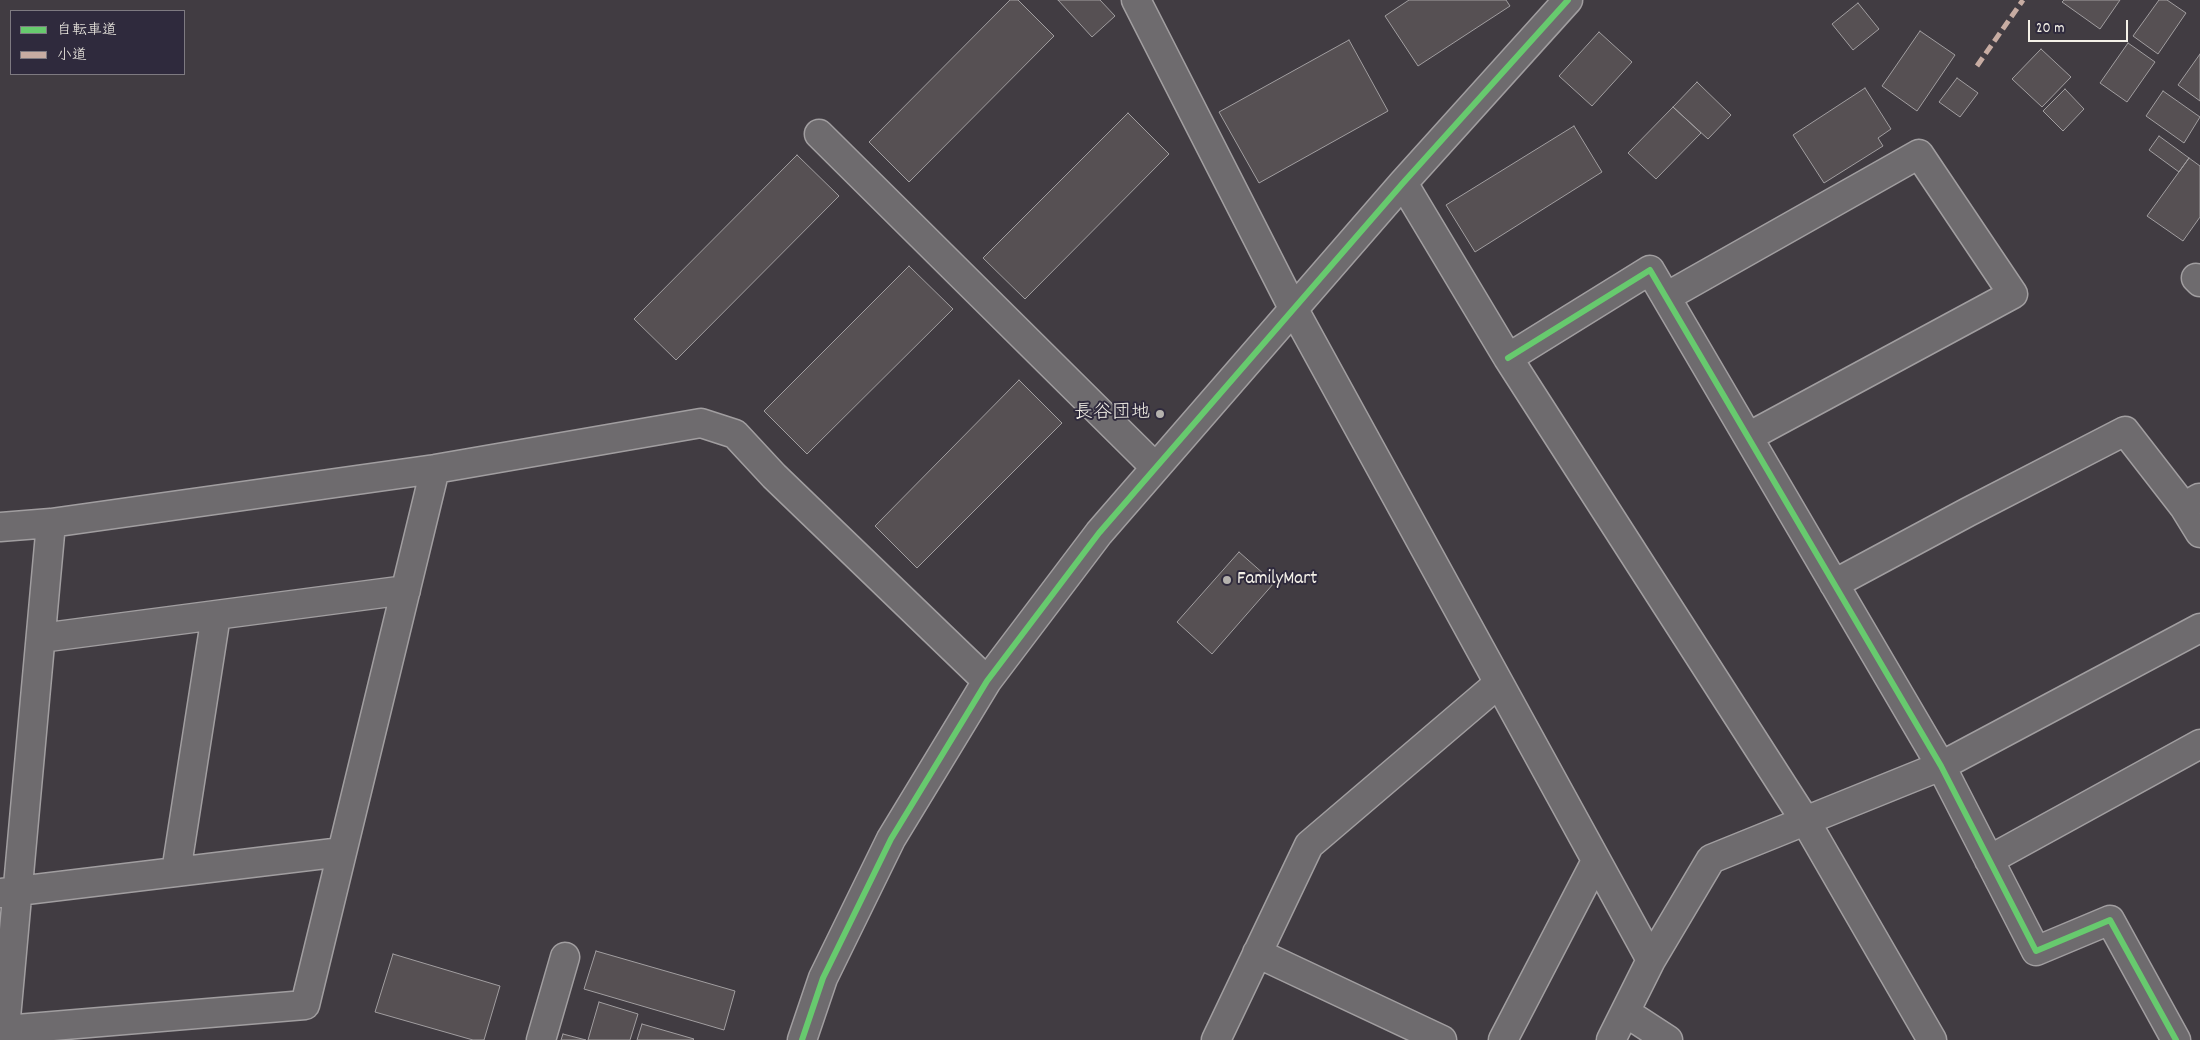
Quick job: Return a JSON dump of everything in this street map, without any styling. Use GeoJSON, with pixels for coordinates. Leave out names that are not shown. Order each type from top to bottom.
{"type":"FeatureCollection","features":[{"type":"Feature","properties":{"kind":"street"},"geometry":{"type":"LineString","coordinates":[[1136,0],[1293,308],[1651,960]]}},
{"type":"Feature","properties":{"kind":"street"},"geometry":{"type":"LineString","coordinates":[[802,1040],[823,978],[891,839],[987,681],[1099,533],[1557,4]]}},
{"type":"Feature","properties":{"kind":"street"},"geometry":{"type":"LineString","coordinates":[[819,134],[1155,467]]}},
{"type":"Feature","properties":{"kind":"street"},"geometry":{"type":"LineString","coordinates":[[1666,296],[1919,154],[2013,294],[1748,437]]}},
{"type":"Feature","properties":{"kind":"street"},"geometry":{"type":"LineString","coordinates":[[1403,183],[1508,358],[1806,822],[1932,1040]]}},
{"type":"Feature","properties":{"kind":"street"},"geometry":{"type":"LineString","coordinates":[[1508,358],[1650,270],[1941,766],[2036,952],[2110,920],[2176,1040]]}},
{"type":"Feature","properties":{"kind":"street"},"geometry":{"type":"LineString","coordinates":[[0,527],[51,522],[435,468],[701,423],[735,434],[774,476],[987,681]]}},
{"type":"Feature","properties":{"kind":"street"},"geometry":{"type":"LineString","coordinates":[[1834,584],[2125,431],[2192,503],[2200,533]]}},
{"type":"Feature","properties":{"kind":"street"},"geometry":{"type":"LineString","coordinates":[[51,522],[41,638],[9,892],[5,1035],[305,1005],[435,468]]}},
{"type":"Feature","properties":{"kind":"street"},"geometry":{"type":"LineString","coordinates":[[41,638],[406,590]]}},
{"type":"Feature","properties":{"kind":"street"},"geometry":{"type":"LineString","coordinates":[[176,872],[216,615]]}},
{"type":"Feature","properties":{"kind":"street"},"geometry":{"type":"LineString","coordinates":[[1611,1040],[1651,960],[1711,859],[1941,766],[2200,628]]}},
{"type":"Feature","properties":{"kind":"street"},"geometry":{"type":"LineString","coordinates":[[1216,1040],[1309,845],[1499,684]]}},
{"type":"Feature","properties":{"kind":"street"},"geometry":{"type":"LineString","coordinates":[[1989,860],[2200,744]]}},
{"type":"Feature","properties":{"kind":"street"},"geometry":{"type":"LineString","coordinates":[[9,892],[342,852]]}},
{"type":"Feature","properties":{"kind":"street"},"geometry":{"type":"LineString","coordinates":[[1503,1040],[1596,861]]}},
{"type":"Feature","properties":{"kind":"street"},"geometry":{"type":"LineString","coordinates":[[1257,953],[1442,1040]]}},
{"type":"Feature","properties":{"kind":"street"},"geometry":{"type":"LineString","coordinates":[[542,1040],[565,957]]}},
{"type":"Feature","properties":{"kind":"street"},"geometry":{"type":"LineString","coordinates":[[1625,1012],[1668,1040]]}},
{"type":"Feature","properties":{"kind":"building"},"geometry":{"type":"Polygon","coordinates":[[[1010,0],[1018,0],[1054,36],[909,182],[869,142],[1010,0]]]}},
{"type":"Feature","properties":{"kind":"building"},"geometry":{"type":"Polygon","coordinates":[[[1058,0],[1100,0],[1115,16],[1092,37],[1058,0]]]}},
{"type":"Feature","properties":{"kind":"building"},"geometry":{"type":"Polygon","coordinates":[[[1409,0],[1506,0],[1510,6],[1418,66],[1385,16],[1409,0]]]}},
{"type":"Feature","properties":{"kind":"building"},"geometry":{"type":"Polygon","coordinates":[[[2064,0],[2120,0],[2100,29],[2062,2],[2064,0]]]}},
{"type":"Feature","properties":{"kind":"building"},"geometry":{"type":"Polygon","coordinates":[[[2159,0],[2167,0],[2186,13],[2158,54],[2133,36],[2159,0]]]}},
{"type":"Feature","properties":{"kind":"building"},"geometry":{"type":"Polygon","coordinates":[[[1858,3],[1879,29],[1853,50],[1832,24],[1858,3]]]}},
{"type":"Feature","properties":{"kind":"building"},"geometry":{"type":"Polygon","coordinates":[[[1920,31],[1955,55],[1917,111],[1882,86],[1920,31]]]}},
{"type":"Feature","properties":{"kind":"building"},"geometry":{"type":"Polygon","coordinates":[[[1599,32],[1632,62],[1592,106],[1559,76],[1599,32]]]}},
{"type":"Feature","properties":{"kind":"building"},"geometry":{"type":"Polygon","coordinates":[[[1349,40],[1388,111],[1259,183],[1219,112],[1349,40]]]}},
{"type":"Feature","properties":{"kind":"building"},"geometry":{"type":"Polygon","coordinates":[[[2128,43],[2155,62],[2127,102],[2100,83],[2128,43]]]}},
{"type":"Feature","properties":{"kind":"building"},"geometry":{"type":"Polygon","coordinates":[[[2041,49],[2071,77],[2042,107],[2012,79],[2041,49]]]}},
{"type":"Feature","properties":{"kind":"building"},"geometry":{"type":"Polygon","coordinates":[[[2200,54],[2200,101],[2178,85],[2200,54]]]}},
{"type":"Feature","properties":{"kind":"building"},"geometry":{"type":"Polygon","coordinates":[[[1957,78],[1978,93],[1960,117],[1939,102],[1957,78]]]}},
{"type":"Feature","properties":{"kind":"building"},"geometry":{"type":"Polygon","coordinates":[[[1697,82],[1731,115],[1708,139],[1673,107],[1697,82]]]}},
{"type":"Feature","properties":{"kind":"building"},"geometry":{"type":"Polygon","coordinates":[[[1865,88],[1891,129],[1878,138],[1883,146],[1824,183],[1793,135],[1865,88]]]}},
{"type":"Feature","properties":{"kind":"building"},"geometry":{"type":"Polygon","coordinates":[[[2065,89],[2084,109],[2063,131],[2043,111],[2065,89]]]}},
{"type":"Feature","properties":{"kind":"building"},"geometry":{"type":"Polygon","coordinates":[[[2163,91],[2200,117],[2184,143],[2146,116],[2163,91]]]}},
{"type":"Feature","properties":{"kind":"building"},"geometry":{"type":"Polygon","coordinates":[[[1673,107],[1701,133],[1656,179],[1628,153],[1673,107]]]}},
{"type":"Feature","properties":{"kind":"building"},"geometry":{"type":"Polygon","coordinates":[[[1128,113],[1169,154],[1025,299],[983,258],[1128,113]]]}},
{"type":"Feature","properties":{"kind":"building"},"geometry":{"type":"Polygon","coordinates":[[[1574,126],[1602,172],[1475,252],[1446,205],[1574,126]]]}},
{"type":"Feature","properties":{"kind":"building"},"geometry":{"type":"Polygon","coordinates":[[[2159,136],[2189,158],[2179,172],[2149,150],[2159,136]]]}},
{"type":"Feature","properties":{"kind":"building"},"geometry":{"type":"Polygon","coordinates":[[[797,155],[839,196],[676,360],[634,319],[797,155]]]}},
{"type":"Feature","properties":{"kind":"building"},"geometry":{"type":"Polygon","coordinates":[[[2189,158],[2200,166],[2200,217],[2183,241],[2147,216],[2189,158]]]}},
{"type":"Feature","properties":{"kind":"building"},"geometry":{"type":"Polygon","coordinates":[[[909,266],[953,309],[807,454],[764,411],[909,266]]]}},
{"type":"Feature","properties":{"kind":"building"},"geometry":{"type":"Polygon","coordinates":[[[1019,380],[1062,423],[917,568],[875,526],[1019,380]]]}},
{"type":"Feature","properties":{"kind":"building"},"geometry":{"type":"Polygon","coordinates":[[[1239,552],[1274,583],[1212,654],[1177,622],[1239,552]]]}},
{"type":"Feature","properties":{"kind":"building"},"geometry":{"type":"Polygon","coordinates":[[[596,951],[735,991],[724,1030],[584,989],[596,951]]]}},
{"type":"Feature","properties":{"kind":"building"},"geometry":{"type":"Polygon","coordinates":[[[393,954],[500,986],[484,1040],[473,1040],[375,1012],[393,954]]]}},
{"type":"Feature","properties":{"kind":"building"},"geometry":{"type":"Polygon","coordinates":[[[599,1002],[638,1014],[630,1040],[588,1040],[599,1002]]]}},
{"type":"Feature","properties":{"kind":"building"},"geometry":{"type":"Polygon","coordinates":[[[642,1024],[694,1039],[637,1040],[642,1024]]]}},
{"type":"Feature","properties":{"kind":"building"},"geometry":{"type":"Polygon","coordinates":[[[563,1034],[586,1040],[561,1040],[563,1034]]]}},
{"type":"Feature","properties":{"kind":"marked path"},"geometry":{"type":"LineString","coordinates":[[1977,66],[2023,0]]}},
{"type":"Feature","properties":{"kind":"cycle path"},"geometry":{"type":"LineString","coordinates":[[802,1040],[823,978],[891,839],[987,681],[1099,533],[1403,183],[1568,0]]}},
{"type":"Feature","properties":{"kind":"cycle path"},"geometry":{"type":"LineString","coordinates":[[1508,358],[1650,270],[1941,766],[2036,951],[2110,920],[2176,1040]]}},
{"type":"Feature","properties":{"kind":"place","name":"長谷団地"},"geometry":{"type":"Point","coordinates":[1160,414]}},
{"type":"Feature","properties":{"kind":"place","name":"FamilyMart"},"geometry":{"type":"Point","coordinates":[1227,580]}}]}
